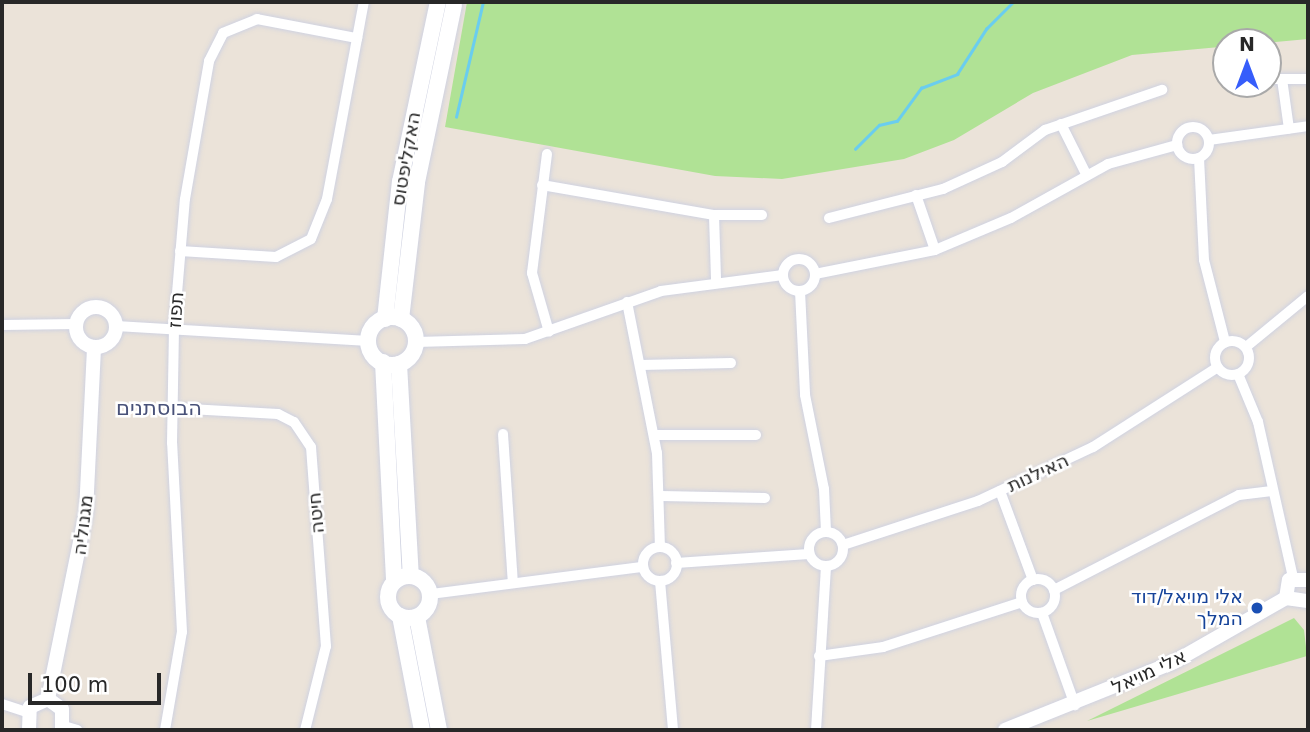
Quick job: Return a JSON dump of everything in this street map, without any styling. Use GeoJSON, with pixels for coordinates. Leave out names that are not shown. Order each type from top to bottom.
{"type":"FeatureCollection","features":[{"type":"Feature","properties":{"kind":"main road","name":"האקליפטוס"},"geometry":{"type":"LineString","coordinates":[[393,319],[448,2]]}},
{"type":"Feature","properties":{"kind":"main road"},"geometry":{"type":"LineString","coordinates":[[391,363],[416,342],[393,319],[369,341],[391,363],[411,576],[431,594],[417,617],[439,730]]}},
{"type":"Feature","properties":{"kind":"main road"},"geometry":{"type":"LineString","coordinates":[[391,363],[394,582],[388,604],[400,616],[422,730]]}},
{"type":"Feature","properties":{"kind":"main road"},"geometry":{"type":"LineString","coordinates":[[394,582],[411,576]]}},
{"type":"Feature","properties":{"kind":"main road"},"geometry":{"type":"LineString","coordinates":[[400,616],[417,617]]}},
{"type":"Feature","properties":{"kind":"street"},"geometry":{"type":"LineString","coordinates":[[180,251],[276,257],[312,239],[325,208],[364,2]]}},
{"type":"Feature","properties":{"kind":"street","name":"תפוז"},"geometry":{"type":"LineString","coordinates":[[165,730],[182,632],[172,408],[174,329],[180,251],[209,61],[223,33],[257,19],[357,38]]}},
{"type":"Feature","properties":{"kind":"street"},"geometry":{"type":"LineString","coordinates":[[1289,129],[1282,79],[1308,79]]}},
{"type":"Feature","properties":{"kind":"street"},"geometry":{"type":"LineString","coordinates":[[828,218],[973,177],[1061,124],[1162,90]]}},
{"type":"Feature","properties":{"kind":"street"},"geometry":{"type":"LineString","coordinates":[[1061,124],[1086,174]]}},
{"type":"Feature","properties":{"kind":"street"},"geometry":{"type":"LineString","coordinates":[[1209,141],[1308,126]]}},
{"type":"Feature","properties":{"kind":"street"},"geometry":{"type":"LineString","coordinates":[[815,274],[935,250],[1011,218],[1086,174],[1177,145],[1189,127],[1200,128],[1209,141]]}},
{"type":"Feature","properties":{"kind":"street"},"geometry":{"type":"LineString","coordinates":[[1209,141],[1199,158],[1204,260],[1225,342]]}},
{"type":"Feature","properties":{"kind":"street"},"geometry":{"type":"LineString","coordinates":[[1177,145],[1184,156],[1199,158]]}},
{"type":"Feature","properties":{"kind":"street"},"geometry":{"type":"LineString","coordinates":[[547,154],[532,273],[549,332]]}},
{"type":"Feature","properties":{"kind":"street"},"geometry":{"type":"LineString","coordinates":[[542,185],[714,215],[762,215]]}},
{"type":"Feature","properties":{"kind":"street"},"geometry":{"type":"LineString","coordinates":[[916,195],[935,250]]}},
{"type":"Feature","properties":{"kind":"street"},"geometry":{"type":"LineString","coordinates":[[714,215],[716,280]]}},
{"type":"Feature","properties":{"kind":"street"},"geometry":{"type":"LineString","coordinates":[[416,342],[490,343],[549,332],[627,302],[716,280],[783,275],[798,259],[811,264],[815,274],[813,284],[800,291],[787,286],[783,275]]}},
{"type":"Feature","properties":{"kind":"street"},"geometry":{"type":"LineString","coordinates":[[800,291],[805,395],[824,489],[826,532],[843,545],[838,562],[826,566]]}},
{"type":"Feature","properties":{"kind":"street"},"geometry":{"type":"LineString","coordinates":[[1246,347],[1308,296]]}},
{"type":"Feature","properties":{"kind":"street"},"geometry":{"type":"LineString","coordinates":[[627,302],[654,435],[661,496],[660,547],[677,563],[809,554],[826,566]]}},
{"type":"Feature","properties":{"kind":"street"},"geometry":{"type":"LineString","coordinates":[[2,325],[77,324],[97,308],[116,326],[369,341]]}},
{"type":"Feature","properties":{"kind":"street"},"geometry":{"type":"LineString","coordinates":[[77,324],[83,341],[94,347],[110,341],[116,326]]}},
{"type":"Feature","properties":{"kind":"street"},"geometry":{"type":"LineString","coordinates":[[1225,342],[1246,347]]}},
{"type":"Feature","properties":{"kind":"street"},"geometry":{"type":"LineString","coordinates":[[1225,342],[1216,353],[1218,367],[1237,374],[1258,422],[1293,577],[1286,598],[1307,605]]}},
{"type":"Feature","properties":{"kind":"street","name":"מגנוליה"},"geometry":{"type":"LineString","coordinates":[[48,699],[86,512],[94,347]]}},
{"type":"Feature","properties":{"kind":"street"},"geometry":{"type":"LineString","coordinates":[[1237,374],[1248,365],[1246,347]]}},
{"type":"Feature","properties":{"kind":"street"},"geometry":{"type":"LineString","coordinates":[[641,365],[731,363]]}},
{"type":"Feature","properties":{"kind":"street","name":"האילנות"},"geometry":{"type":"LineString","coordinates":[[843,545],[1000,491],[1093,447],[1218,367]]}},
{"type":"Feature","properties":{"kind":"street","name":"חיטה"},"geometry":{"type":"LineString","coordinates":[[172,408],[278,415],[294,422],[312,447],[326,646],[305,730]]}},
{"type":"Feature","properties":{"kind":"street"},"geometry":{"type":"LineString","coordinates":[[503,434],[513,583]]}},
{"type":"Feature","properties":{"kind":"street"},"geometry":{"type":"LineString","coordinates":[[654,435],[756,435]]}},
{"type":"Feature","properties":{"kind":"street"},"geometry":{"type":"LineString","coordinates":[[1000,491],[1032,580],[1054,590]]}},
{"type":"Feature","properties":{"kind":"street"},"geometry":{"type":"LineString","coordinates":[[1054,590],[1239,495],[1272,491]]}},
{"type":"Feature","properties":{"kind":"street"},"geometry":{"type":"LineString","coordinates":[[661,496],[765,498]]}},
{"type":"Feature","properties":{"kind":"street"},"geometry":{"type":"LineString","coordinates":[[809,554],[812,539],[826,532]]}},
{"type":"Feature","properties":{"kind":"street"},"geometry":{"type":"LineString","coordinates":[[642,566],[648,551],[660,547]]}},
{"type":"Feature","properties":{"kind":"street"},"geometry":{"type":"LineString","coordinates":[[660,581],[671,577],[677,563]]}},
{"type":"Feature","properties":{"kind":"street"},"geometry":{"type":"LineString","coordinates":[[431,594],[642,566],[660,581],[673,730]]}},
{"type":"Feature","properties":{"kind":"street"},"geometry":{"type":"LineString","coordinates":[[816,730],[826,566]]}},
{"type":"Feature","properties":{"kind":"street"},"geometry":{"type":"LineString","coordinates":[[1293,577],[1308,580]]}},
{"type":"Feature","properties":{"kind":"street"},"geometry":{"type":"LineString","coordinates":[[1022,602],[1021,590],[1032,580]]}},
{"type":"Feature","properties":{"kind":"street"},"geometry":{"type":"LineString","coordinates":[[1042,613],[1053,605],[1054,590]]}},
{"type":"Feature","properties":{"kind":"street","name":"אלי מויאל"},"geometry":{"type":"LineString","coordinates":[[1005,730],[1075,705],[1172,663],[1286,598]]}},
{"type":"Feature","properties":{"kind":"street"},"geometry":{"type":"LineString","coordinates":[[819,656],[883,647],[1022,602],[1042,613],[1075,705]]}},
{"type":"Feature","properties":{"kind":"street"},"geometry":{"type":"LineString","coordinates":[[2,704],[26,712],[48,699],[62,709],[68,729]]}},
{"type":"Feature","properties":{"kind":"street"},"geometry":{"type":"LineString","coordinates":[[26,712],[29,730]]}},
{"type":"Feature","properties":{"kind":"green space"},"geometry":{"type":"Polygon","coordinates":[[[467,2],[1308,2],[1308,39],[1282,41],[1282,28],[1212,28],[1212,48],[1132,55],[1033,93],[954,140],[904,159],[782,179],[715,176],[445,127],[467,2]]]}},
{"type":"Feature","properties":{"kind":"green space"},"geometry":{"type":"Polygon","coordinates":[[[1294,618],[1304,630],[1307,656],[1087,721],[1294,618]]]}},
{"type":"Feature","properties":{"kind":"waterway"},"geometry":{"type":"LineString","coordinates":[[456,117],[483,2]]}},
{"type":"Feature","properties":{"kind":"waterway"},"geometry":{"type":"LineString","coordinates":[[855,149],[879,125],[897,121],[921,88],[957,74],[986,29],[1013,2]]}},
{"type":"Feature","properties":{"kind":"place","name":"אלי מויאל/דוד המלך"},"geometry":{"type":"Point","coordinates":[1257,608]}},
{"type":"Feature","properties":{"kind":"district","name":"הבוסתנים"},"geometry":{"type":"Point","coordinates":[159,408]}}]}
